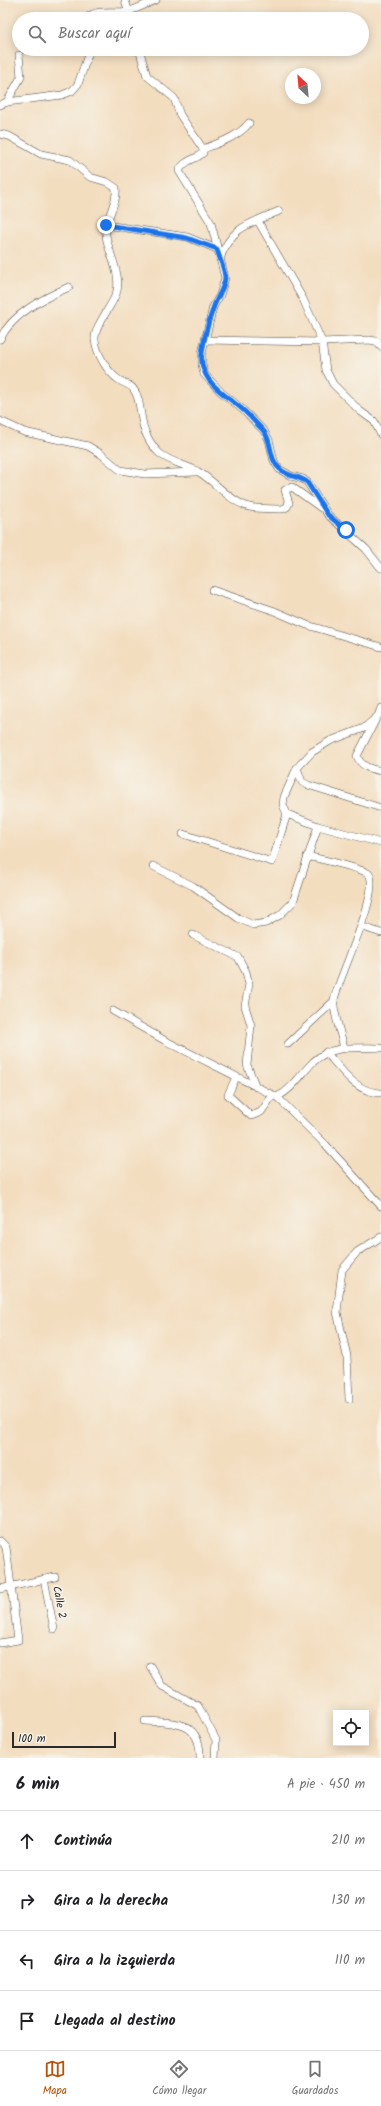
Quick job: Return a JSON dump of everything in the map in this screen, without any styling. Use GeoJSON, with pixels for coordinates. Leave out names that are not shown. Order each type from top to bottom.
{"type":"FeatureCollection","features":[{"type":"Feature","properties":{"kind":"street"},"geometry":{"type":"LineString","coordinates":[[125,0],[129,11]]}},
{"type":"Feature","properties":{"kind":"street"},"geometry":{"type":"LineString","coordinates":[[100,12],[129,11],[156,0]]}},
{"type":"Feature","properties":{"kind":"street"},"geometry":{"type":"LineString","coordinates":[[7,102],[21,77],[18,56]]}},
{"type":"Feature","properties":{"kind":"street"},"geometry":{"type":"LineString","coordinates":[[0,105],[7,102],[62,95],[72,91],[78,84],[88,56]]}},
{"type":"Feature","properties":{"kind":"street"},"geometry":{"type":"LineString","coordinates":[[142,56],[147,76],[174,98],[180,115],[203,149]]}},
{"type":"Feature","properties":{"kind":"street"},"geometry":{"type":"LineString","coordinates":[[203,149],[220,143],[244,130],[249,123]]}},
{"type":"Feature","properties":{"kind":"street"},"geometry":{"type":"LineString","coordinates":[[0,134],[9,136],[41,154],[70,160],[90,177],[113,184],[116,188],[117,194],[106,225],[106,235],[117,274],[118,284],[107,313],[95,333],[95,340],[100,357],[113,375],[131,386],[136,391],[140,419],[146,434],[159,452],[170,460],[198,472],[225,493],[248,506],[282,509],[287,508],[289,503],[285,490],[292,487],[313,501],[366,548],[381,568]]}},
{"type":"Feature","properties":{"kind":"street"},"geometry":{"type":"LineString","coordinates":[[203,149],[203,153],[187,161],[181,166],[179,171],[211,223],[225,278],[220,295],[213,307],[205,340],[202,364],[204,374],[220,392],[242,409],[264,431],[269,440],[274,460],[279,469],[291,476],[307,482],[328,515]]}},
{"type":"Feature","properties":{"kind":"street"},"geometry":{"type":"LineString","coordinates":[[220,259],[228,239],[236,231],[279,211]]}},
{"type":"Feature","properties":{"kind":"street"},"geometry":{"type":"LineString","coordinates":[[258,221],[303,299],[322,342],[326,370],[333,384],[360,411],[374,421],[381,435]]}},
{"type":"Feature","properties":{"kind":"street"},"geometry":{"type":"LineString","coordinates":[[106,225],[187,238],[217,249]]}},
{"type":"Feature","properties":{"kind":"street"},"geometry":{"type":"LineString","coordinates":[[0,339],[3,333],[18,317],[45,297],[69,287]]}},
{"type":"Feature","properties":{"kind":"street"},"geometry":{"type":"LineString","coordinates":[[205,340],[322,342],[369,340],[376,341],[381,347]]}},
{"type":"Feature","properties":{"kind":"street"},"geometry":{"type":"LineString","coordinates":[[0,421],[24,432],[88,446],[101,454],[120,470],[145,474],[198,472]]}},
{"type":"Feature","properties":{"kind":"street"},"geometry":{"type":"LineString","coordinates":[[212,590],[272,610],[307,625],[381,647]]}},
{"type":"Feature","properties":{"kind":"street"},"geometry":{"type":"LineString","coordinates":[[381,708],[380,715],[357,756],[359,762],[367,768],[381,772]]}},
{"type":"Feature","properties":{"kind":"street"},"geometry":{"type":"LineString","coordinates":[[182,834],[272,862],[286,814],[283,805],[284,797],[297,768],[312,752],[330,741],[364,728],[380,715]]}},
{"type":"Feature","properties":{"kind":"street"},"geometry":{"type":"LineString","coordinates":[[297,768],[302,782],[308,785],[381,808]]}},
{"type":"Feature","properties":{"kind":"street"},"geometry":{"type":"LineString","coordinates":[[286,814],[318,826],[381,843]]}},
{"type":"Feature","properties":{"kind":"street"},"geometry":{"type":"LineString","coordinates":[[153,866],[193,886],[223,908],[253,925],[266,923],[280,915],[293,902],[318,826]]}},
{"type":"Feature","properties":{"kind":"street"},"geometry":{"type":"LineString","coordinates":[[288,1044],[334,1001],[363,927],[374,890],[374,882],[370,875],[366,872],[307,856]]}},
{"type":"Feature","properties":{"kind":"street"},"geometry":{"type":"LineString","coordinates":[[363,927],[381,933]]}},
{"type":"Feature","properties":{"kind":"street"},"geometry":{"type":"LineString","coordinates":[[193,935],[238,957],[246,972],[249,984],[245,1006],[251,1025],[247,1065],[256,1087]]}},
{"type":"Feature","properties":{"kind":"street"},"geometry":{"type":"LineString","coordinates":[[334,1001],[344,1048]]}},
{"type":"Feature","properties":{"kind":"street"},"geometry":{"type":"LineString","coordinates":[[113,1011],[236,1077],[275,1096],[331,1151],[381,1206]]}},
{"type":"Feature","properties":{"kind":"street"},"geometry":{"type":"LineString","coordinates":[[236,1077],[228,1095],[251,1116],[256,1116],[275,1096],[284,1093],[313,1062],[326,1052],[344,1048],[381,1048]]}},
{"type":"Feature","properties":{"kind":"street"},"geometry":{"type":"LineString","coordinates":[[326,1052],[355,1084],[368,1092],[381,1093]]}},
{"type":"Feature","properties":{"kind":"street"},"geometry":{"type":"LineString","coordinates":[[349,1399],[347,1356],[337,1312],[342,1270],[357,1252],[381,1237]]}},
{"type":"Feature","properties":{"kind":"street"},"geometry":{"type":"LineString","coordinates":[[0,1542],[2,1541],[6,1547],[18,1640],[0,1643]]}},
{"type":"Feature","properties":{"kind":"street"},"geometry":{"type":"LineString","coordinates":[[0,1589],[55,1577]]}},
{"type":"Feature","properties":{"kind":"street","name":"Calle 2"},"geometry":{"type":"LineString","coordinates":[[44,1579],[54,1629]]}},
{"type":"Feature","properties":{"kind":"street"},"geometry":{"type":"LineString","coordinates":[[150,1666],[162,1686],[198,1706],[216,1740],[215,1758]]}},
{"type":"Feature","properties":{"kind":"street"},"geometry":{"type":"LineString","coordinates":[[145,1722],[180,1724],[188,1726],[197,1739],[200,1747],[200,1758]]}},
{"type":"Feature","properties":{"kind":"route"},"geometry":{"type":"LineString","coordinates":[[106,225],[187,238],[217,249],[225,278],[220,295],[213,307],[202,353],[204,374],[220,392],[242,409],[264,431],[269,440],[274,460],[279,469],[291,476],[307,482],[328,515],[346,530]]}}]}
